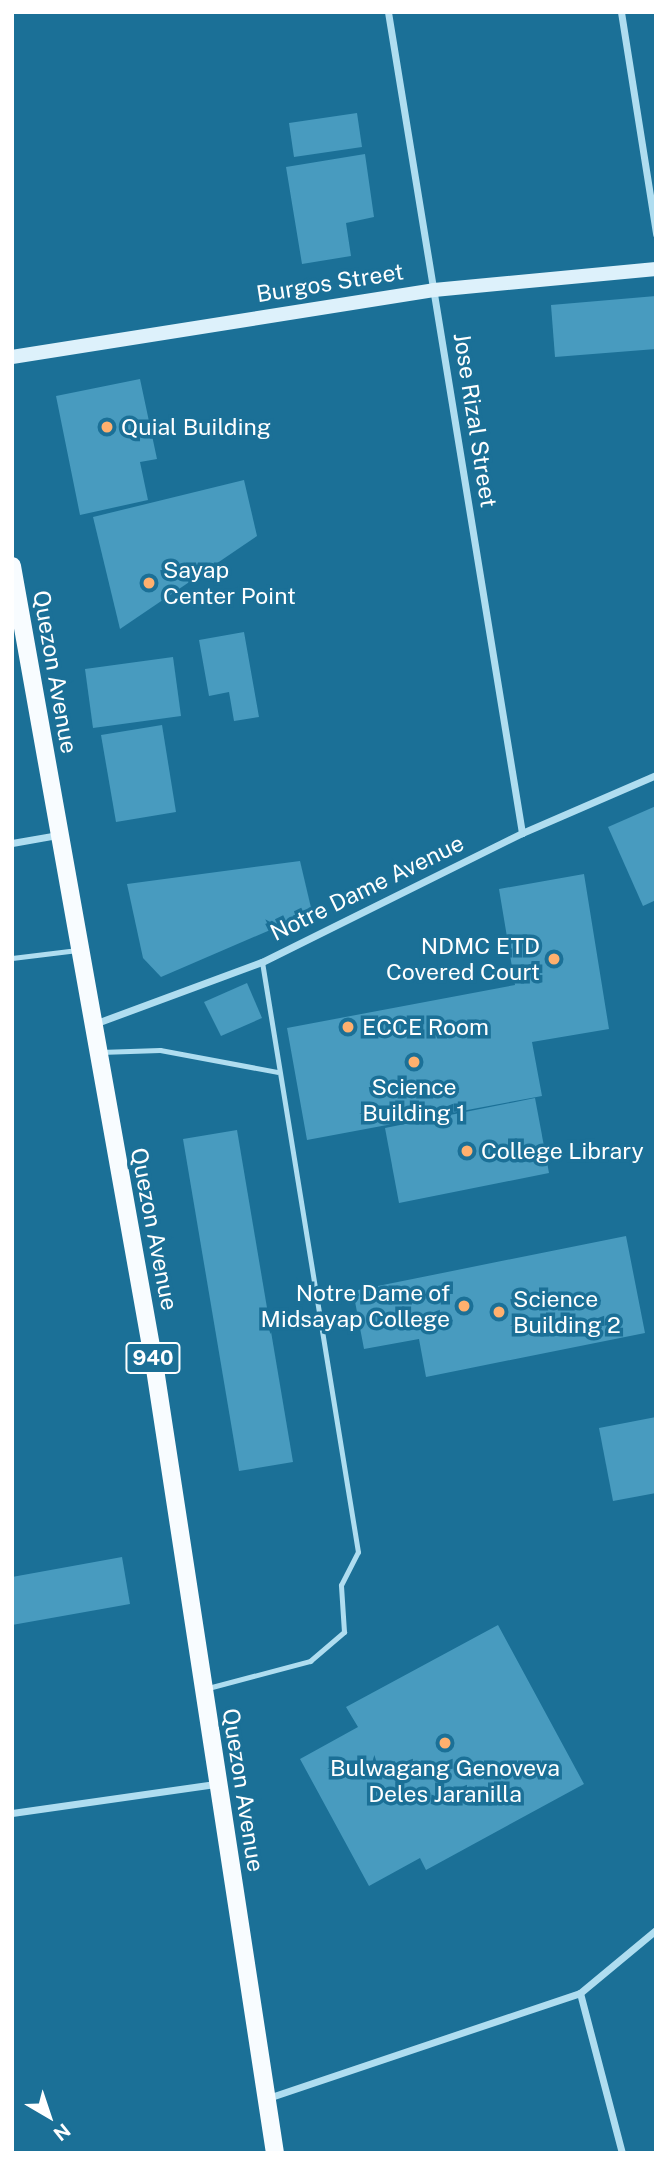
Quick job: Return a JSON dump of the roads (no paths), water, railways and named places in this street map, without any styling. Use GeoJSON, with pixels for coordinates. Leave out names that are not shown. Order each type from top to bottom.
{"type":"FeatureCollection","features":[{"type":"Feature","properties":{"kind":"main road","name":"Quezon Avenue"},"geometry":{"type":"LineString","coordinates":[[12,566],[90,1026],[155,1369],[201,1689],[275,2153]]}},
{"type":"Feature","properties":{"kind":"street","name":"Jose Rizal Street"},"geometry":{"type":"LineString","coordinates":[[388,12],[522,833]]}},
{"type":"Feature","properties":{"kind":"street"},"geometry":{"type":"LineString","coordinates":[[621,12],[656,234]]}},
{"type":"Feature","properties":{"kind":"street","name":"Burgos Street"},"geometry":{"type":"LineString","coordinates":[[12,357],[434,290],[656,269]]}},
{"type":"Feature","properties":{"kind":"street","name":"Notre Dame Avenue"},"geometry":{"type":"LineString","coordinates":[[90,1026],[262,962],[522,833],[656,775]]}},
{"type":"Feature","properties":{"kind":"street"},"geometry":{"type":"LineString","coordinates":[[12,843],[58,835]]}},
{"type":"Feature","properties":{"kind":"street"},"geometry":{"type":"LineString","coordinates":[[12,1813],[218,1784]]}},
{"type":"Feature","properties":{"kind":"street"},"geometry":{"type":"LineString","coordinates":[[268,2098],[580,1993],[656,1930]]}},
{"type":"Feature","properties":{"kind":"street"},"geometry":{"type":"LineString","coordinates":[[580,1993],[622,2153]]}},
{"type":"Feature","properties":{"kind":"lane"},"geometry":{"type":"LineString","coordinates":[[12,958],[78,950]]}},
{"type":"Feature","properties":{"kind":"lane"},"geometry":{"type":"LineString","coordinates":[[201,1689],[310,1661],[344,1632],[341,1585],[358,1552],[277,1072],[262,962]]}},
{"type":"Feature","properties":{"kind":"lane"},"geometry":{"type":"LineString","coordinates":[[95,1052],[160,1050],[277,1072]]}},
{"type":"Feature","properties":{"kind":"place","name":"Quial Building"},"geometry":{"type":"Point","coordinates":[107,427]}},
{"type":"Feature","properties":{"kind":"place","name":"Sayap Center Point"},"geometry":{"type":"Point","coordinates":[149,583]}},
{"type":"Feature","properties":{"kind":"place","name":"NDMC ETD Covered Court"},"geometry":{"type":"Point","coordinates":[554,959]}},
{"type":"Feature","properties":{"kind":"place","name":"ECCE Room"},"geometry":{"type":"Point","coordinates":[348,1027]}},
{"type":"Feature","properties":{"kind":"place","name":"Science Building 1"},"geometry":{"type":"Point","coordinates":[414,1062]}},
{"type":"Feature","properties":{"kind":"place","name":"College Library"},"geometry":{"type":"Point","coordinates":[467,1151]}},
{"type":"Feature","properties":{"kind":"place","name":"Notre Dame of Midsayap College"},"geometry":{"type":"Point","coordinates":[464,1306]}},
{"type":"Feature","properties":{"kind":"place","name":"Science Building 2"},"geometry":{"type":"Point","coordinates":[499,1312]}},
{"type":"Feature","properties":{"kind":"place","name":"Bulwagang Genoveva Deles Jaranilla"},"geometry":{"type":"Point","coordinates":[445,1743]}}]}
